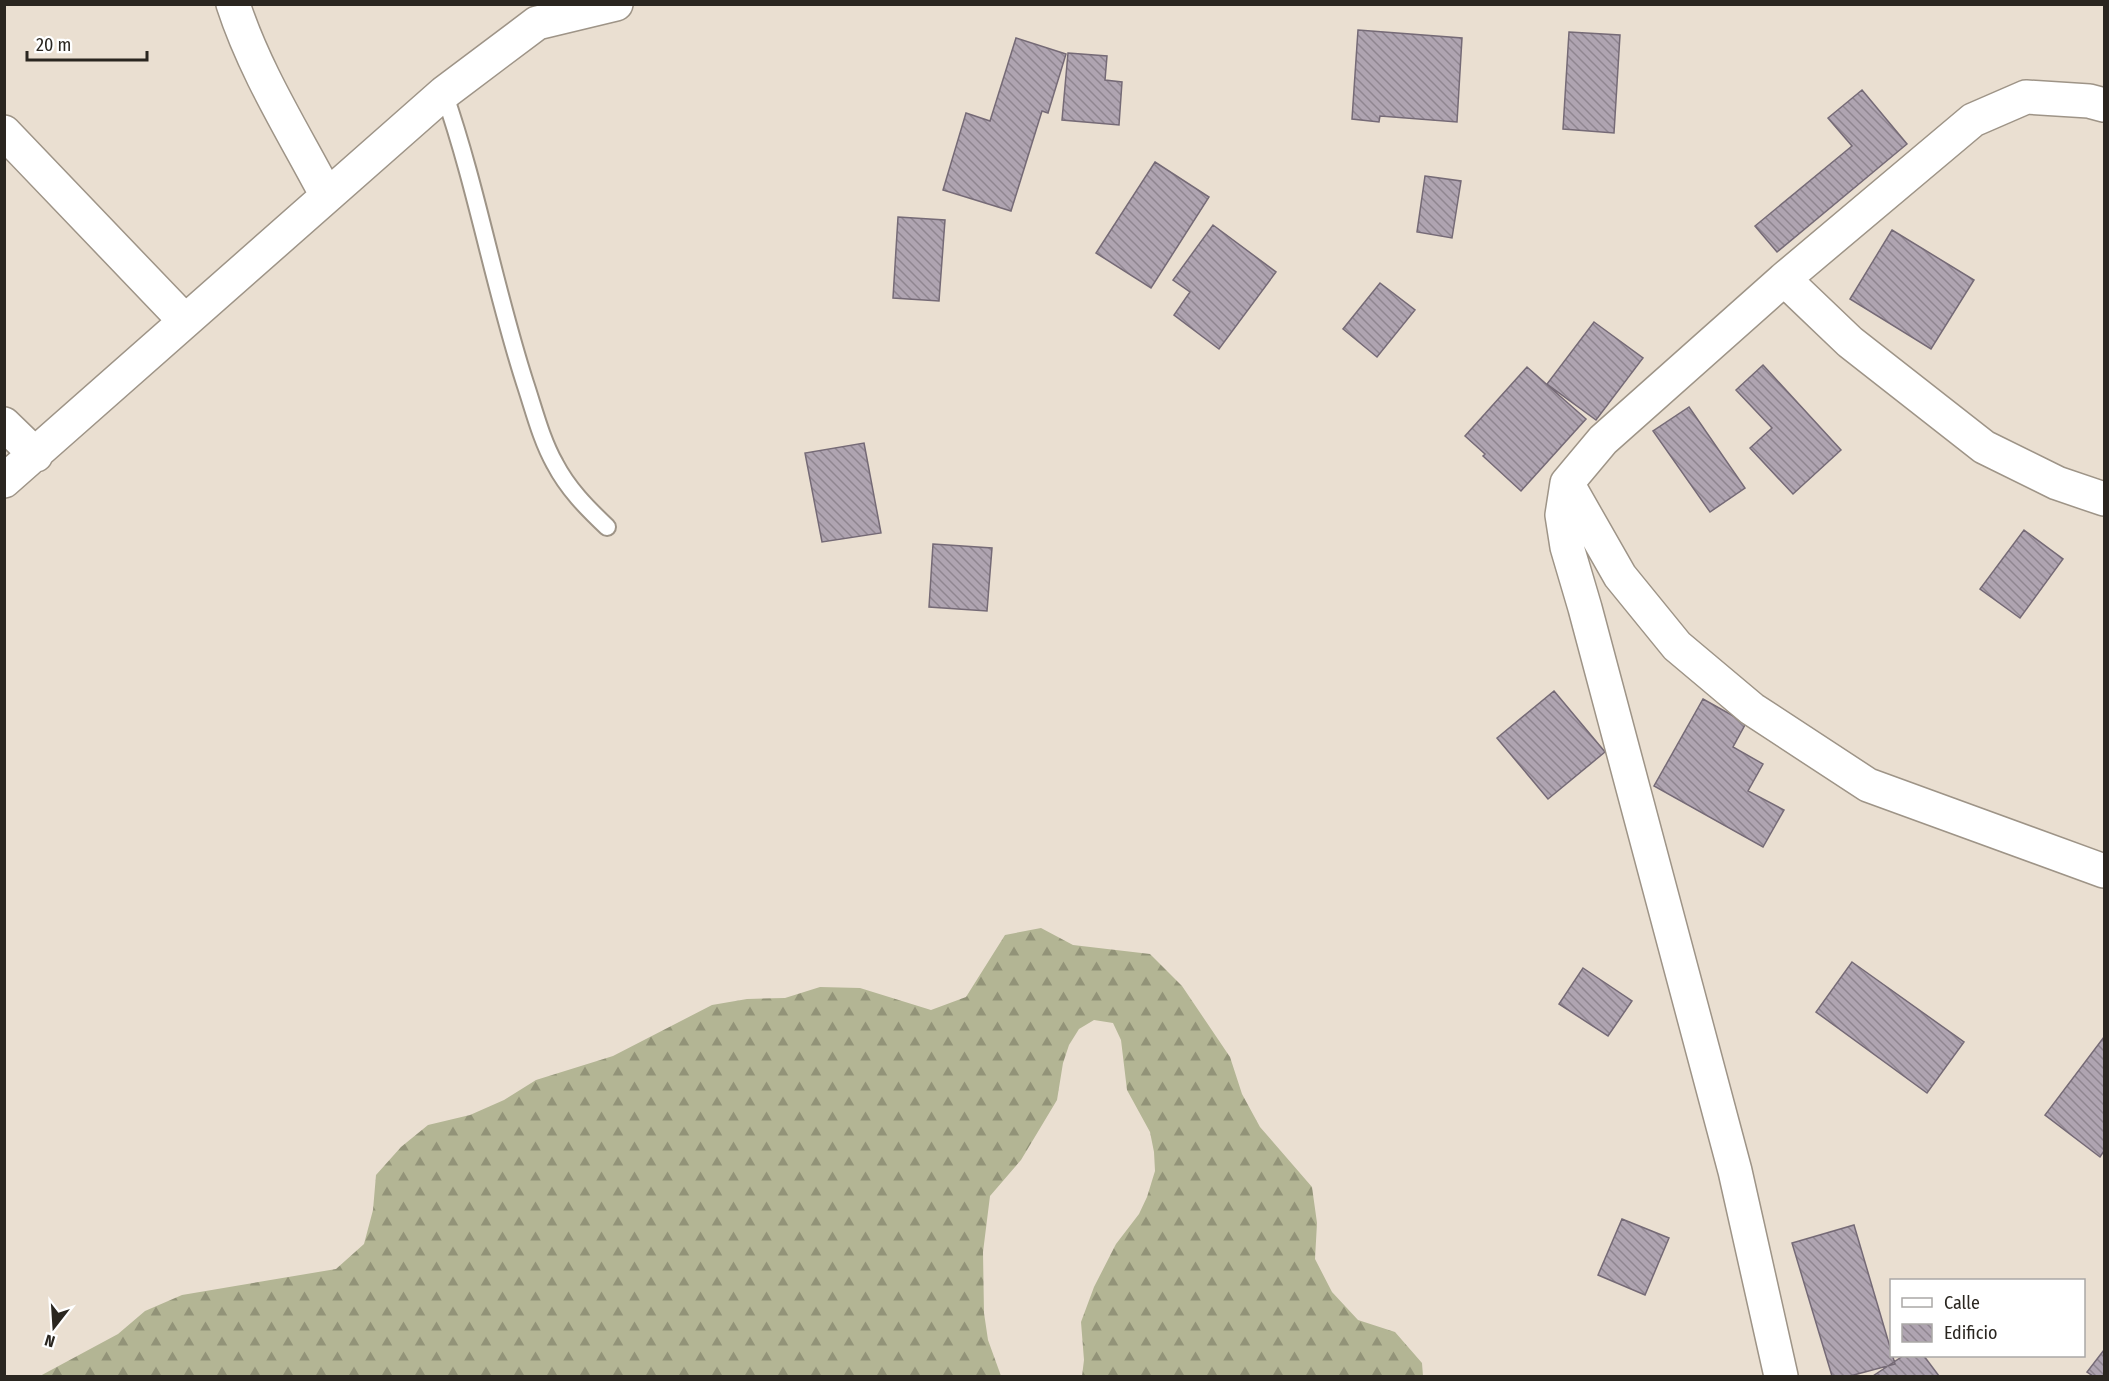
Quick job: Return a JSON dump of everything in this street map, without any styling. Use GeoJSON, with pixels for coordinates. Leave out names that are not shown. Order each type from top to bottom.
{"type":"FeatureCollection","features":[{"type":"Feature","properties":{"kind":"street"},"geometry":{"type":"LineString","coordinates":[[233,4],[242,34],[259,71],[327,196]]}},
{"type":"Feature","properties":{"kind":"street"},"geometry":{"type":"LineString","coordinates":[[4,482],[444,93],[521,19],[537,23],[616,4]]}},
{"type":"Feature","properties":{"kind":"street"},"geometry":{"type":"LineString","coordinates":[[1781,1377],[1735,1171],[1567,547],[1562,515],[1567,483],[1603,440],[1784,279],[1973,120],[2026,97],[2089,100],[2104,105]]}},
{"type":"Feature","properties":{"kind":"street"},"geometry":{"type":"LineString","coordinates":[[4,132],[185,321]]}},
{"type":"Feature","properties":{"kind":"street"},"geometry":{"type":"LineString","coordinates":[[1784,279],[1850,342],[1984,447],[2057,483],[2104,499]]}},
{"type":"Feature","properties":{"kind":"street"},"geometry":{"type":"LineString","coordinates":[[4,424],[36,455]]}},
{"type":"Feature","properties":{"kind":"street"},"geometry":{"type":"LineString","coordinates":[[1567,483],[1620,576],[1677,646],[1752,709],[1868,785],[2104,871]]}},
{"type":"Feature","properties":{"kind":"lane"},"geometry":{"type":"LineString","coordinates":[[444,93],[460,140],[515,352],[541,433],[554,463],[572,492],[607,527]]}},
{"type":"Feature","properties":{"kind":"green space"},"geometry":{"type":"Polygon","coordinates":[[[1041,928],[1073,945],[1150,954],[1182,986],[1230,1057],[1242,1094],[1260,1127],[1312,1187],[1317,1223],[1315,1259],[1332,1292],[1358,1320],[1395,1332],[1422,1363],[1423,1376],[1082,1376],[1084,1360],[1081,1322],[1094,1287],[1116,1244],[1139,1214],[1155,1171],[1150,1132],[1127,1090],[1121,1040],[1113,1023],[1094,1020],[1079,1029],[1069,1045],[1063,1063],[1057,1100],[1021,1160],[990,1196],[983,1252],[984,1313],[988,1340],[1001,1376],[40,1376],[118,1334],[145,1311],[182,1295],[336,1269],[364,1244],[373,1210],[376,1175],[401,1147],[428,1125],[470,1115],[504,1100],[536,1080],[613,1056],[712,1005],[747,999],[785,998],[820,987],[860,988],[931,1010],[966,997],[1005,935],[1041,928]]]}},
{"type":"Feature","properties":{"kind":"building"},"geometry":{"type":"Polygon","coordinates":[[[1358,30],[1462,38],[1457,122],[1380,116],[1379,122],[1352,119],[1358,30]]]}},
{"type":"Feature","properties":{"kind":"building"},"geometry":{"type":"Polygon","coordinates":[[[1569,32],[1620,35],[1614,133],[1563,129],[1569,32]]]}},
{"type":"Feature","properties":{"kind":"building"},"geometry":{"type":"Polygon","coordinates":[[[1016,38],[1066,54],[1048,113],[1042,111],[1011,211],[943,190],[966,113],[990,121],[1016,38]]]}},
{"type":"Feature","properties":{"kind":"building"},"geometry":{"type":"Polygon","coordinates":[[[1068,53],[1107,56],[1105,80],[1122,82],[1119,125],[1062,120],[1068,53]]]}},
{"type":"Feature","properties":{"kind":"building"},"geometry":{"type":"Polygon","coordinates":[[[1862,90],[1907,144],[1777,252],[1755,226],[1852,146],[1828,118],[1862,90]]]}},
{"type":"Feature","properties":{"kind":"building"},"geometry":{"type":"Polygon","coordinates":[[[1155,162],[1209,197],[1151,288],[1096,253],[1155,162]]]}},
{"type":"Feature","properties":{"kind":"building"},"geometry":{"type":"Polygon","coordinates":[[[1425,176],[1461,181],[1452,238],[1417,232],[1425,176]]]}},
{"type":"Feature","properties":{"kind":"building"},"geometry":{"type":"Polygon","coordinates":[[[898,217],[945,220],[939,301],[893,298],[898,217]]]}},
{"type":"Feature","properties":{"kind":"building"},"geometry":{"type":"Polygon","coordinates":[[[1213,225],[1276,272],[1219,349],[1174,315],[1190,292],[1173,280],[1213,225]]]}},
{"type":"Feature","properties":{"kind":"building"},"geometry":{"type":"Polygon","coordinates":[[[1892,230],[1974,280],[1931,349],[1850,299],[1892,230]]]}},
{"type":"Feature","properties":{"kind":"building"},"geometry":{"type":"Polygon","coordinates":[[[1380,283],[1415,310],[1377,357],[1343,329],[1380,283]]]}},
{"type":"Feature","properties":{"kind":"building"},"geometry":{"type":"Polygon","coordinates":[[[1594,322],[1643,358],[1596,420],[1547,384],[1594,322]]]}},
{"type":"Feature","properties":{"kind":"building"},"geometry":{"type":"Polygon","coordinates":[[[1763,365],[1841,450],[1793,494],[1750,448],[1772,428],[1736,390],[1763,365]]]}},
{"type":"Feature","properties":{"kind":"building"},"geometry":{"type":"Polygon","coordinates":[[[1527,367],[1586,419],[1521,491],[1465,436],[1527,367]]]}},
{"type":"Feature","properties":{"kind":"building"},"geometry":{"type":"Polygon","coordinates":[[[1689,407],[1745,488],[1710,512],[1653,431],[1689,407]]]}},
{"type":"Feature","properties":{"kind":"building"},"geometry":{"type":"Polygon","coordinates":[[[864,443],[881,533],[822,542],[805,453],[864,443]]]}},
{"type":"Feature","properties":{"kind":"building"},"geometry":{"type":"Polygon","coordinates":[[[2024,530],[2063,559],[2020,618],[1980,589],[2024,530]]]}},
{"type":"Feature","properties":{"kind":"building"},"geometry":{"type":"Polygon","coordinates":[[[933,544],[992,548],[987,611],[929,607],[933,544]]]}},
{"type":"Feature","properties":{"kind":"building"},"geometry":{"type":"Polygon","coordinates":[[[1554,691],[1605,752],[1548,799],[1497,738],[1554,691]]]}},
{"type":"Feature","properties":{"kind":"building"},"geometry":{"type":"Polygon","coordinates":[[[1703,699],[1746,723],[1733,747],[1763,764],[1748,791],[1784,810],[1763,847],[1654,786],[1703,699]]]}},
{"type":"Feature","properties":{"kind":"building"},"geometry":{"type":"Polygon","coordinates":[[[1852,962],[1964,1042],[1927,1093],[1816,1012],[1852,962]]]}},
{"type":"Feature","properties":{"kind":"building"},"geometry":{"type":"Polygon","coordinates":[[[1583,968],[1632,1001],[1608,1036],[1559,1004],[1583,968]]]}},
{"type":"Feature","properties":{"kind":"building"},"geometry":{"type":"Polygon","coordinates":[[[2104,1037],[2104,1151],[2100,1157],[2045,1115],[2104,1037]]]}},
{"type":"Feature","properties":{"kind":"building"},"geometry":{"type":"Polygon","coordinates":[[[1622,1219],[1669,1238],[1645,1295],[1598,1275],[1622,1219]]]}},
{"type":"Feature","properties":{"kind":"building"},"geometry":{"type":"Polygon","coordinates":[[[1854,1225],[1890,1347],[1890,1357],[1893,1357],[1895,1364],[1850,1376],[1832,1376],[1792,1243],[1854,1225]]]}},
{"type":"Feature","properties":{"kind":"building"},"geometry":{"type":"Polygon","coordinates":[[[2104,1350],[2104,1376],[2093,1376],[2087,1372],[2104,1350]]]}},
{"type":"Feature","properties":{"kind":"building"},"geometry":{"type":"Polygon","coordinates":[[[1902,1357],[1925,1357],[1939,1376],[1873,1376],[1902,1357]]]}}]}
